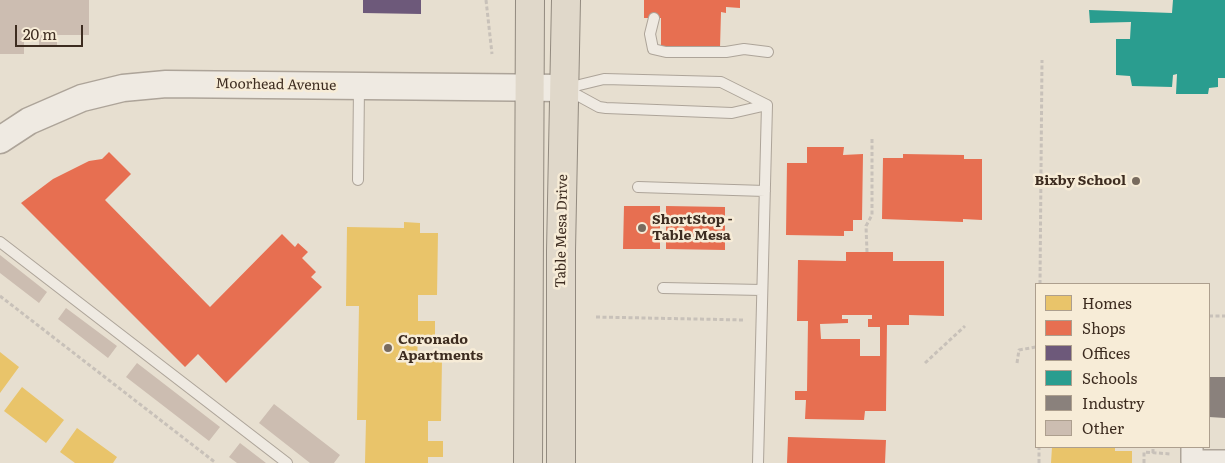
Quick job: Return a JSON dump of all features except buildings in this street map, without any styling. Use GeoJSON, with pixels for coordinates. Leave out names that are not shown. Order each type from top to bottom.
{"type":"FeatureCollection","features":[{"type":"Feature","properties":{"kind":"highway"},"geometry":{"type":"LineString","coordinates":[[528,463],[530,0]]}},
{"type":"Feature","properties":{"kind":"highway","name":"Table Mesa Drive"},"geometry":{"type":"LineString","coordinates":[[561,463],[566,0]]}},
{"type":"Feature","properties":{"kind":"street","name":"Moorhead Avenue"},"geometry":{"type":"LineString","coordinates":[[0,140],[29,121],[82,98],[123,88],[166,84],[564,88]]}},
{"type":"Feature","properties":{"kind":"street"},"geometry":{"type":"LineString","coordinates":[[1188,456],[1225,461]]}},
{"type":"Feature","properties":{"kind":"lane"},"geometry":{"type":"LineString","coordinates":[[654,18],[650,34],[653,49],[666,52],[726,52],[744,49],[768,52]]}},
{"type":"Feature","properties":{"kind":"lane"},"geometry":{"type":"LineString","coordinates":[[564,88],[604,79],[720,82],[767,105]]}},
{"type":"Feature","properties":{"kind":"lane"},"geometry":{"type":"LineString","coordinates":[[358,180],[359,86]]}},
{"type":"Feature","properties":{"kind":"lane"},"geometry":{"type":"LineString","coordinates":[[564,88],[599,107],[606,108],[732,113],[767,105]]}},
{"type":"Feature","properties":{"kind":"lane"},"geometry":{"type":"LineString","coordinates":[[758,463],[767,105]]}},
{"type":"Feature","properties":{"kind":"lane"},"geometry":{"type":"LineString","coordinates":[[638,187],[765,191]]}},
{"type":"Feature","properties":{"kind":"lane"},"geometry":{"type":"LineString","coordinates":[[0,242],[287,463]]}},
{"type":"Feature","properties":{"kind":"lane"},"geometry":{"type":"LineString","coordinates":[[663,288],[762,290]]}},
{"type":"Feature","properties":{"kind":"path"},"geometry":{"type":"LineString","coordinates":[[486,0],[492,54]]}},
{"type":"Feature","properties":{"kind":"path"},"geometry":{"type":"LineString","coordinates":[[1040,283],[1042,60]]}},
{"type":"Feature","properties":{"kind":"path"},"geometry":{"type":"LineString","coordinates":[[867,252],[866,226],[872,215],[872,138]]}},
{"type":"Feature","properties":{"kind":"path"},"geometry":{"type":"LineString","coordinates":[[0,296],[216,463]]}},
{"type":"Feature","properties":{"kind":"path"},"geometry":{"type":"LineString","coordinates":[[1210,316],[1225,316]]}},
{"type":"Feature","properties":{"kind":"path"},"geometry":{"type":"LineString","coordinates":[[596,317],[744,320]]}},
{"type":"Feature","properties":{"kind":"path"},"geometry":{"type":"LineString","coordinates":[[925,363],[965,326]]}},
{"type":"Feature","properties":{"kind":"path"},"geometry":{"type":"LineString","coordinates":[[1018,363],[1019,350],[1035,347]]}},
{"type":"Feature","properties":{"kind":"path"},"geometry":{"type":"LineString","coordinates":[[1039,448],[1039,463]]}},
{"type":"Feature","properties":{"kind":"path"},"geometry":{"type":"LineString","coordinates":[[1153,448],[1153,453]]}},
{"type":"Feature","properties":{"kind":"path"},"geometry":{"type":"LineString","coordinates":[[1144,463],[1144,452],[1188,456]]}},
{"type":"Feature","properties":{"kind":"place","name":"Bixby School"},"geometry":{"type":"Point","coordinates":[1136,181]}},
{"type":"Feature","properties":{"kind":"place","name":"ShortStop - Table Mesa"},"geometry":{"type":"Point","coordinates":[642,228]}},
{"type":"Feature","properties":{"kind":"place","name":"Coronado Apartments"},"geometry":{"type":"Point","coordinates":[388,348]}}]}
